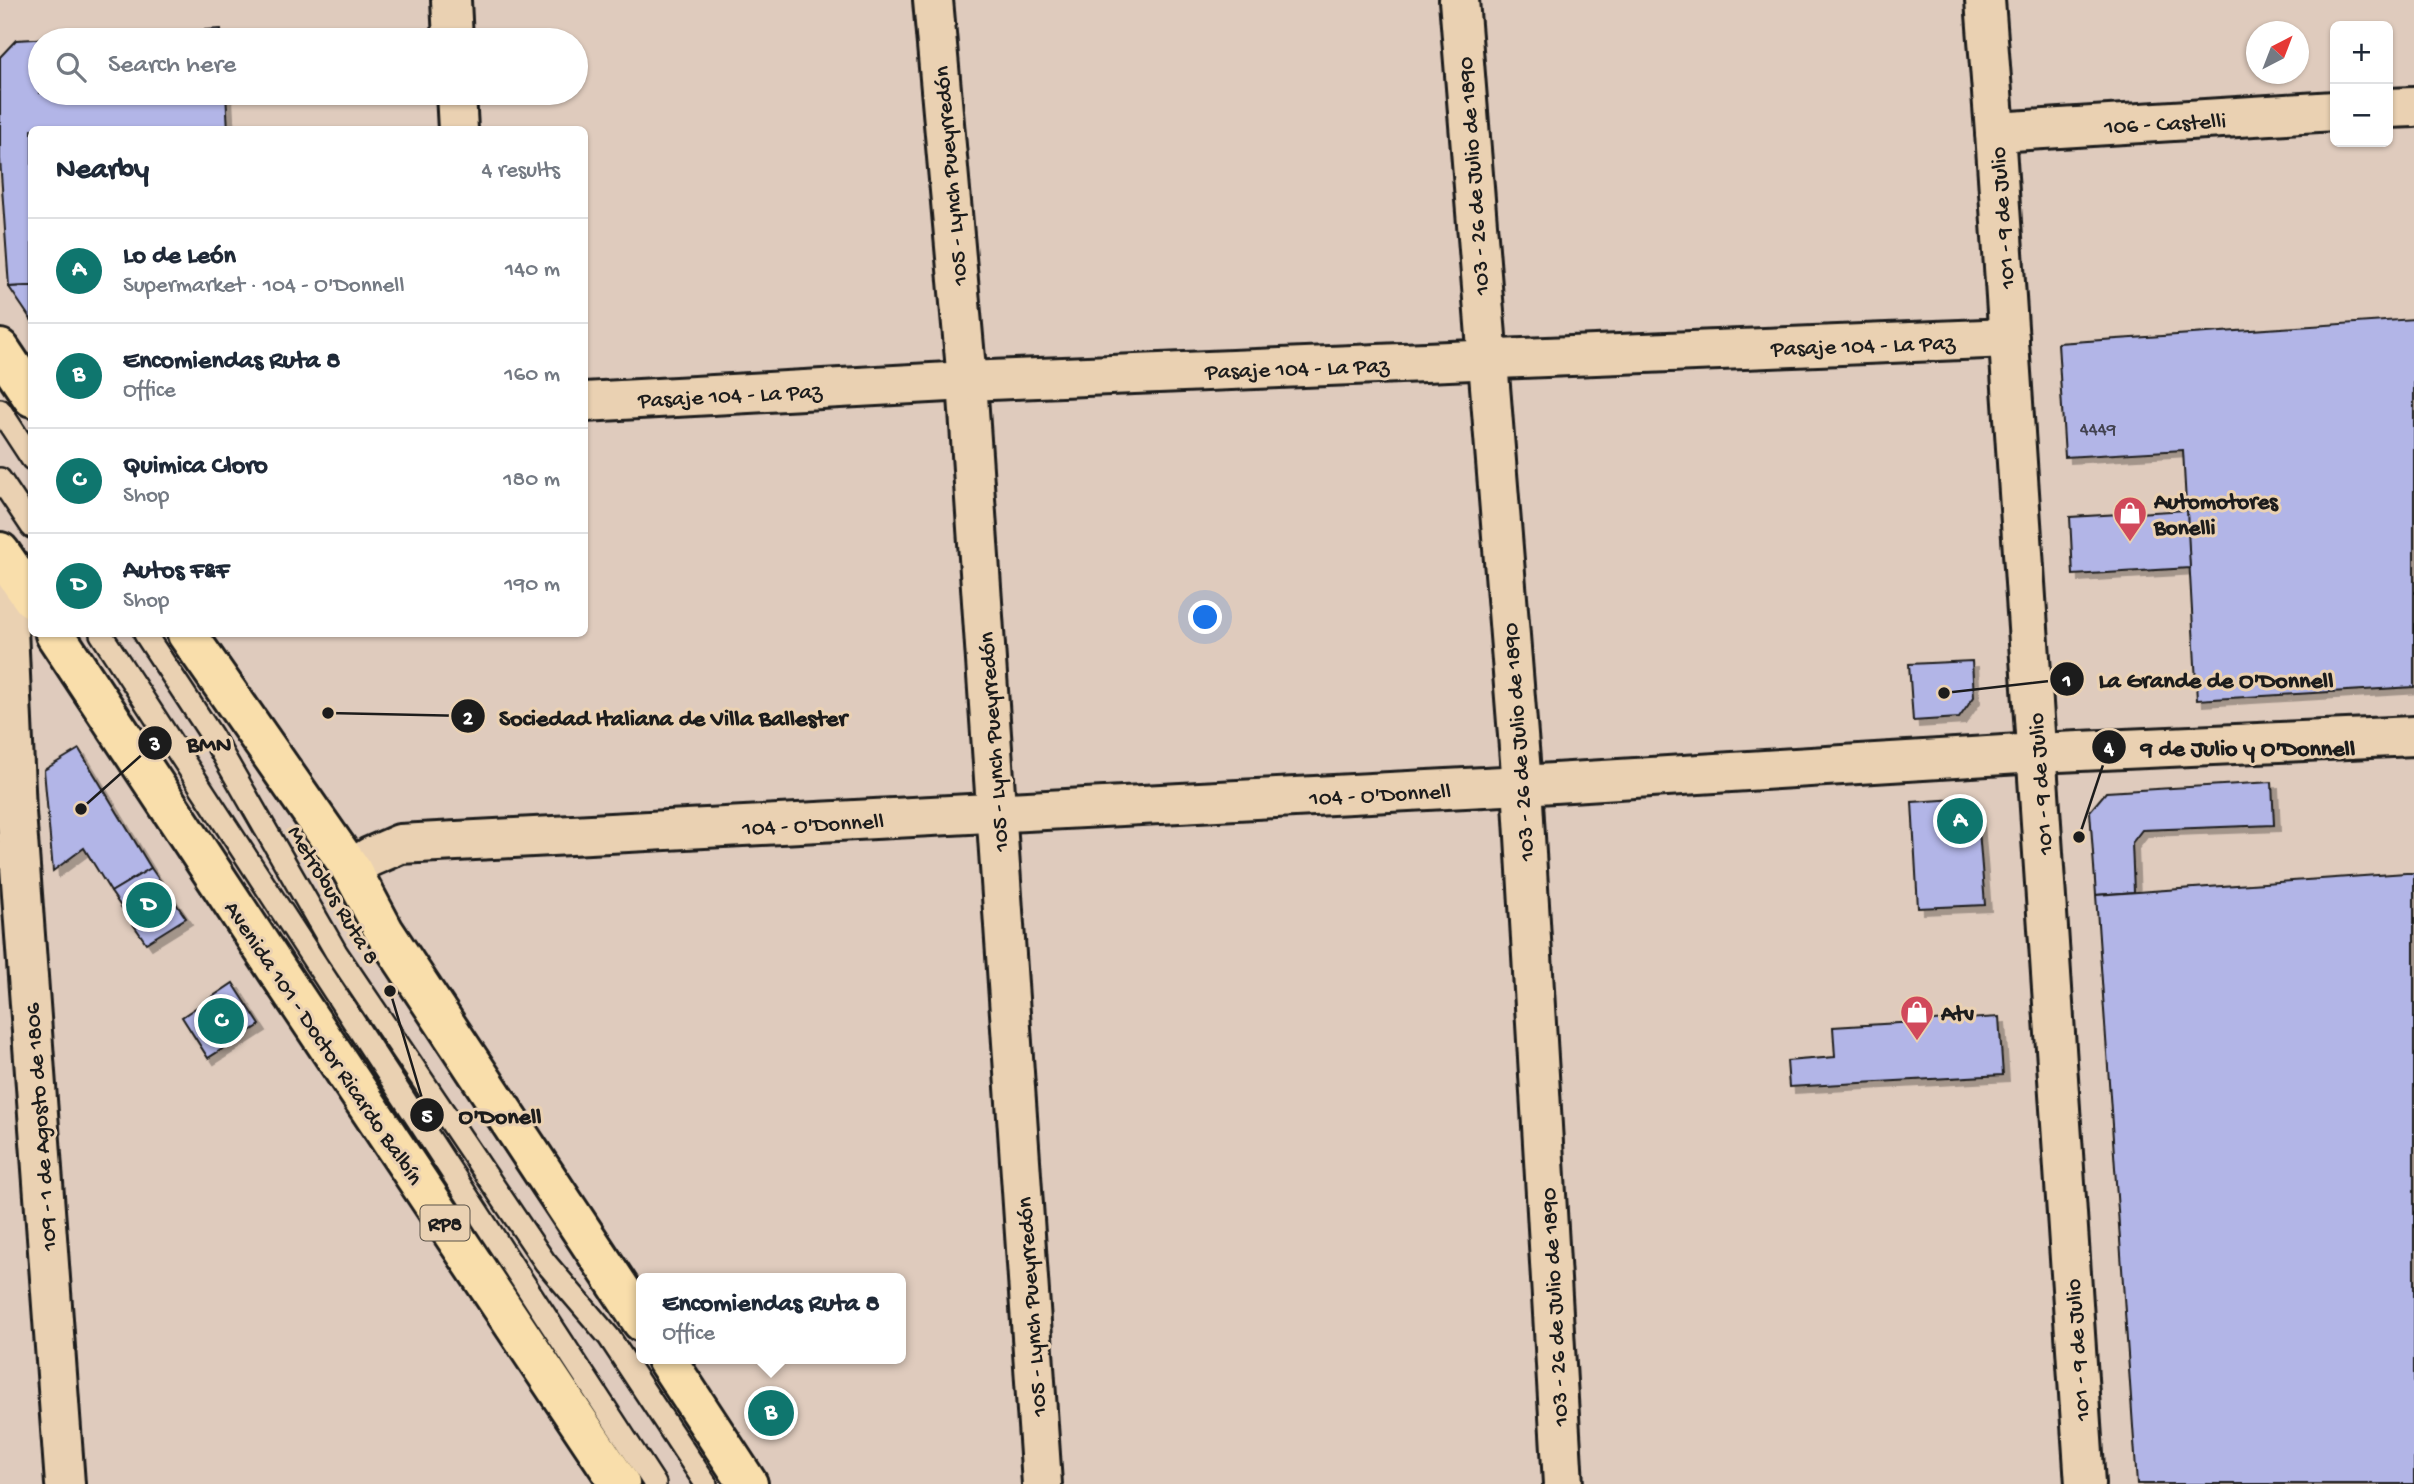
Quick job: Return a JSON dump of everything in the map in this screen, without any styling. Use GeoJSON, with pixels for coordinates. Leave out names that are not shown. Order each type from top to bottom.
{"type":"FeatureCollection","features":[{"type":"Feature","properties":{"kind":"main road"},"geometry":{"type":"LineString","coordinates":[[0,349],[28,391]]}},
{"type":"Feature","properties":{"kind":"main road"},"geometry":{"type":"LineString","coordinates":[[3,556],[28,592]]}},
{"type":"Feature","properties":{"kind":"main road","name":"Avenida 101 - Doctor Ricardo Balbín"},"geometry":{"type":"LineString","coordinates":[[57,637],[620,1484]]}},
{"type":"Feature","properties":{"kind":"main road"},"geometry":{"type":"LineString","coordinates":[[189,637],[351,869],[384,931],[636,1313]]}},
{"type":"Feature","properties":{"kind":"main road"},"geometry":{"type":"LineString","coordinates":[[669,1364],[748,1484]]}},
{"type":"Feature","properties":{"kind":"street"},"geometry":{"type":"LineString","coordinates":[[451,0],[452,28]]}},
{"type":"Feature","properties":{"kind":"street","name":"105 - Lynch Pueyrredón"},"geometry":{"type":"LineString","coordinates":[[933,0],[967,381],[1042,1484]]}},
{"type":"Feature","properties":{"kind":"street","name":"103 - 26 de Julio de 1890"},"geometry":{"type":"LineString","coordinates":[[1459,0],[1522,785],[1563,1484]]}},
{"type":"Feature","properties":{"kind":"street","name":"101 - 9 de Julio"},"geometry":{"type":"LineString","coordinates":[[1984,0],[2085,1484]]}},
{"type":"Feature","properties":{"kind":"street"},"geometry":{"type":"LineString","coordinates":[[457,105],[458,126]]}},
{"type":"Feature","properties":{"kind":"street"},"geometry":{"type":"LineString","coordinates":[[2393,108],[2414,107]]}},
{"type":"Feature","properties":{"kind":"street","name":"106 - Castelli"},"geometry":{"type":"LineString","coordinates":[[1995,132],[2330,111]]}},
{"type":"Feature","properties":{"kind":"street","name":"Pasaje 104 - La Paz"},"geometry":{"type":"LineString","coordinates":[[588,402],[967,381],[2009,338]]}},
{"type":"Feature","properties":{"kind":"street","name":"109 - 1 de Agosto de 1806"},"geometry":{"type":"LineString","coordinates":[[3,556],[8,812],[65,1484]]}},
{"type":"Feature","properties":{"kind":"street","name":"104 - O'Donnell"},"geometry":{"type":"LineString","coordinates":[[351,869],[400,844],[1522,785],[2036,753],[2414,736]]}},
{"type":"Feature","properties":{"kind":"lane"},"geometry":{"type":"LineString","coordinates":[[0,410],[28,452]]}},
{"type":"Feature","properties":{"kind":"lane"},"geometry":{"type":"LineString","coordinates":[[0,479],[28,521]]}},
{"type":"Feature","properties":{"kind":"lane"},"geometry":{"type":"LineString","coordinates":[[103,637],[654,1484]]}},
{"type":"Feature","properties":{"kind":"lane","name":"Metrobus Ruta 8"},"geometry":{"type":"LineString","coordinates":[[147,637],[212,736],[336,952],[545,1262],[609,1337],[706,1484]]}},
{"type":"Feature","properties":{"kind":"building"},"geometry":{"type":"Polygon","coordinates":[[[28,39],[28,105],[227,105],[228,126],[28,126],[28,286],[9,287],[0,159],[0,57],[16,40],[28,39]]]}},
{"type":"Feature","properties":{"kind":"building"},"geometry":{"type":"Polygon","coordinates":[[[28,286],[28,315],[9,287],[28,286]]]}},
{"type":"Feature","properties":{"kind":"building"},"geometry":{"type":"Polygon","coordinates":[[[2414,319],[2414,687],[2197,700],[2183,450],[2065,457],[2058,343],[2414,319]]]}},
{"type":"Feature","properties":{"kind":"building","name":"Automotores Bonelli"},"geometry":{"type":"Polygon","coordinates":[[[2187,510],[2190,568],[2073,575],[2070,517],[2187,510]]]}},
{"type":"Feature","properties":{"kind":"building"},"geometry":{"type":"Polygon","coordinates":[[[1972,661],[1974,697],[1959,718],[1913,721],[1909,664],[1972,661]]]}},
{"type":"Feature","properties":{"kind":"building"},"geometry":{"type":"Polygon","coordinates":[[[79,749],[151,868],[111,892],[84,848],[53,871],[44,770],[79,749]]]}},
{"type":"Feature","properties":{"kind":"building"},"geometry":{"type":"Polygon","coordinates":[[[2272,782],[2274,825],[2142,830],[2132,843],[2134,892],[2096,895],[2090,811],[2106,792],[2272,782]]]}},
{"type":"Feature","properties":{"kind":"building"},"geometry":{"type":"Polygon","coordinates":[[[1958,799],[1978,818],[1985,905],[1918,908],[1912,802],[1958,799]]]}},
{"type":"Feature","properties":{"kind":"building"},"geometry":{"type":"Polygon","coordinates":[[[151,868],[186,918],[146,943],[111,892],[151,868]]]}},
{"type":"Feature","properties":{"kind":"building"},"geometry":{"type":"Polygon","coordinates":[[[2414,873],[2414,1484],[2137,1484],[2096,895],[2414,873]]]}},
{"type":"Feature","properties":{"kind":"building"},"geometry":{"type":"Polygon","coordinates":[[[233,983],[260,1025],[208,1058],[182,1017],[233,983]]]}},
{"type":"Feature","properties":{"kind":"building","name":"Atv"},"geometry":{"type":"Polygon","coordinates":[[[1999,1017],[2003,1075],[1789,1087],[1787,1061],[1835,1057],[1833,1027],[1999,1017]]]}},
{"type":"Feature","properties":{"kind":"place","name":"Automotores Bonelli"},"geometry":{"type":"Point","coordinates":[2130,543]}},
{"type":"Feature","properties":{"kind":"place","name":"La Grande de O'Donnell"},"geometry":{"type":"Point","coordinates":[1944,693]}},
{"type":"Feature","properties":{"kind":"place","name":"Sociedad Italiana de Villa Ballester"},"geometry":{"type":"Point","coordinates":[328,713]}},
{"type":"Feature","properties":{"kind":"place","name":"BMN"},"geometry":{"type":"Point","coordinates":[81,809]}},
{"type":"Feature","properties":{"kind":"place","name":"Lo de León"},"geometry":{"type":"Point","coordinates":[1960,821]}},
{"type":"Feature","properties":{"kind":"place","name":"9 de Julio y O'Donnell"},"geometry":{"type":"Point","coordinates":[2079,837]}},
{"type":"Feature","properties":{"kind":"place","name":"Autos F&F"},"geometry":{"type":"Point","coordinates":[149,905]}},
{"type":"Feature","properties":{"kind":"place","name":"O'Donell"},"geometry":{"type":"Point","coordinates":[390,991]}},
{"type":"Feature","properties":{"kind":"place","name":"Quimica Cloro"},"geometry":{"type":"Point","coordinates":[221,1021]}},
{"type":"Feature","properties":{"kind":"place","name":"Atv"},"geometry":{"type":"Point","coordinates":[1917,1042]}},
{"type":"Feature","properties":{"kind":"place","name":"Encomiendas Ruta 8"},"geometry":{"type":"Point","coordinates":[771,1413]}}]}
